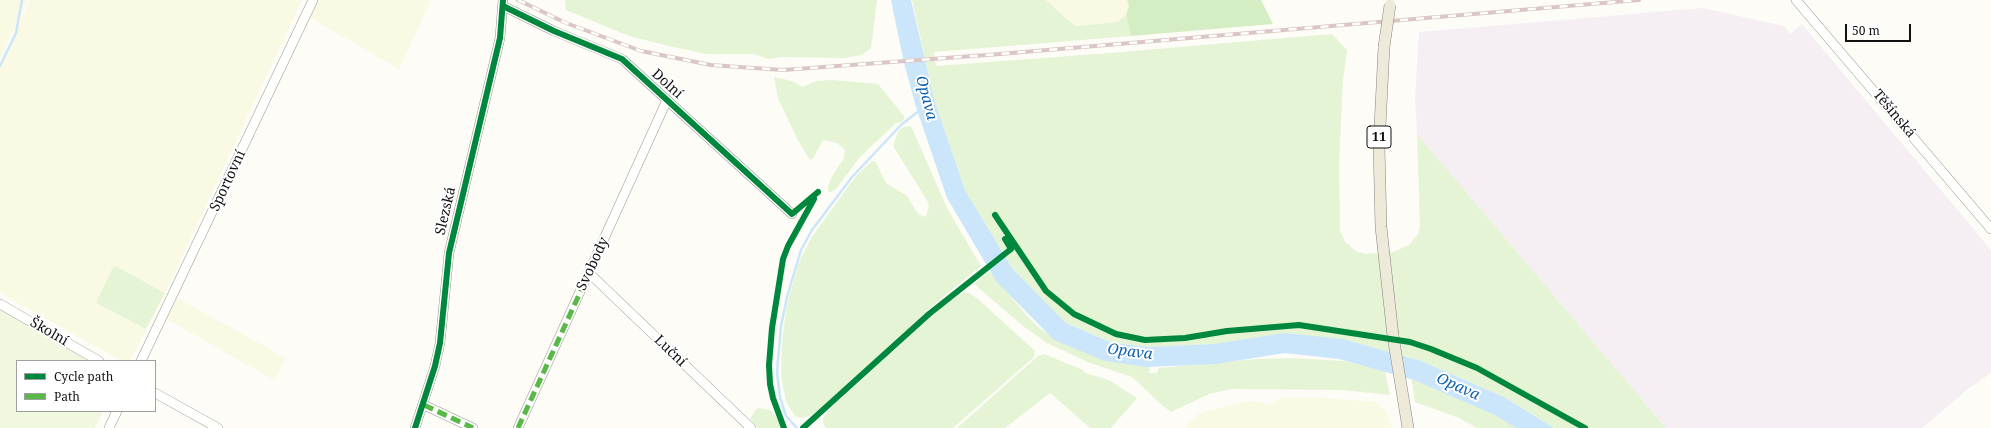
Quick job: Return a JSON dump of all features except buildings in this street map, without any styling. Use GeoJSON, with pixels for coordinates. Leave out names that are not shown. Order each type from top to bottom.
{"type":"FeatureCollection","features":[{"type":"Feature","properties":{"kind":"main road","name":"11"},"geometry":{"type":"LineString","coordinates":[[1390,2],[1384,47],[1379,146],[1381,227],[1393,336],[1408,428]]}},
{"type":"Feature","properties":{"kind":"street","name":"Sportovní"},"geometry":{"type":"LineString","coordinates":[[141,360],[313,0]]}},
{"type":"Feature","properties":{"kind":"street","name":"Těšínská"},"geometry":{"type":"LineString","coordinates":[[1796,0],[1991,229]]}},
{"type":"Feature","properties":{"kind":"street","name":"Dolní"},"geometry":{"type":"LineString","coordinates":[[503,3],[554,31],[622,59],[792,214]]}},
{"type":"Feature","properties":{"kind":"street","name":"Slezská"},"geometry":{"type":"LineString","coordinates":[[415,428],[424,405],[440,342],[450,253],[500,38],[503,3]]}},
{"type":"Feature","properties":{"kind":"street","name":"Svobody"},"geometry":{"type":"LineString","coordinates":[[518,428],[668,100]]}},
{"type":"Feature","properties":{"kind":"street","name":"Luční"},"geometry":{"type":"LineString","coordinates":[[589,274],[751,428]]}},
{"type":"Feature","properties":{"kind":"street","name":"Školní"},"geometry":{"type":"LineString","coordinates":[[0,304],[96,360]]}},
{"type":"Feature","properties":{"kind":"street"},"geometry":{"type":"LineString","coordinates":[[156,394],[218,428]]}},
{"type":"Feature","properties":{"kind":"street"},"geometry":{"type":"LineString","coordinates":[[424,405],[473,428]]}},
{"type":"Feature","properties":{"kind":"street"},"geometry":{"type":"LineString","coordinates":[[109,428],[117,412]]}},
{"type":"Feature","properties":{"kind":"shaded area"},"geometry":{"type":"Polygon","coordinates":[[[1703,8],[1784,26],[1790,34],[1802,24],[1991,250],[1991,373],[1968,389],[1922,428],[1666,428],[1417,134],[1415,98],[1419,32],[1703,8]]]}},
{"type":"Feature","properties":{"kind":"green space"},"geometry":{"type":"Polygon","coordinates":[[[0,0],[28,0],[0,58],[0,0]]]}},
{"type":"Feature","properties":{"kind":"green space"},"geometry":{"type":"Polygon","coordinates":[[[30,0],[302,0],[165,293],[114,265],[96,303],[146,329],[130,360],[118,359],[0,293],[0,62],[30,0]]]}},
{"type":"Feature","properties":{"kind":"green space"},"geometry":{"type":"Polygon","coordinates":[[[317,0],[431,0],[399,69],[309,17],[317,0]]]}},
{"type":"Feature","properties":{"kind":"green space"},"geometry":{"type":"Polygon","coordinates":[[[565,0],[877,0],[871,48],[862,55],[844,58],[781,57],[768,59],[754,54],[707,54],[629,36],[566,10],[565,0]]]}},
{"type":"Feature","properties":{"kind":"green space"},"geometry":{"type":"Polygon","coordinates":[[[912,0],[1046,0],[1075,26],[1118,22],[1126,15],[1131,36],[934,52],[936,66],[1332,34],[1347,50],[1343,80],[1339,162],[1340,230],[1345,242],[1356,251],[1365,254],[1393,252],[1409,245],[1418,234],[1420,227],[1417,134],[1666,428],[1554,428],[1504,397],[1421,361],[1343,339],[1146,347],[1110,342],[1066,323],[1012,268],[965,190],[935,102],[912,0]]]}},
{"type":"Feature","properties":{"kind":"green space"},"geometry":{"type":"Polygon","coordinates":[[[1046,0],[1127,0],[1129,6],[1126,15],[1118,22],[1075,26],[1046,0]]]}},
{"type":"Feature","properties":{"kind":"green space"},"geometry":{"type":"Polygon","coordinates":[[[1127,0],[1261,0],[1273,24],[1131,36],[1126,15],[1129,6],[1127,0]]]}},
{"type":"Feature","properties":{"kind":"green space"},"geometry":{"type":"Polygon","coordinates":[[[774,77],[792,81],[803,87],[816,81],[832,80],[878,84],[904,116],[904,120],[896,123],[860,157],[836,189],[831,192],[828,191],[828,186],[831,178],[844,158],[845,150],[837,143],[823,140],[813,159],[810,160],[799,142],[778,99],[774,77]]]}},
{"type":"Feature","properties":{"kind":"green space"},"geometry":{"type":"Polygon","coordinates":[[[911,126],[948,210],[981,266],[938,301],[823,407],[810,416],[800,418],[795,416],[786,402],[781,376],[782,341],[787,304],[799,262],[811,238],[856,176],[872,161],[875,161],[886,183],[907,196],[918,214],[926,217],[929,205],[893,146],[898,131],[904,127],[911,126]]]}},
{"type":"Feature","properties":{"kind":"green space"},"geometry":{"type":"Polygon","coordinates":[[[114,265],[165,293],[146,329],[96,303],[114,265]]]}},
{"type":"Feature","properties":{"kind":"green space"},"geometry":{"type":"Polygon","coordinates":[[[989,271],[1029,318],[1042,330],[1059,340],[1150,366],[1149,373],[1157,373],[1159,368],[1256,359],[1291,358],[1344,361],[1385,371],[1390,395],[1343,390],[1231,389],[1209,394],[1171,412],[1132,377],[1090,363],[1047,343],[1023,326],[974,284],[989,271]]]}},
{"type":"Feature","properties":{"kind":"green space"},"geometry":{"type":"Polygon","coordinates":[[[964,292],[969,293],[978,299],[1035,351],[1034,357],[953,428],[826,428],[823,418],[833,406],[947,302],[964,292]]]}},
{"type":"Feature","properties":{"kind":"green space"},"geometry":{"type":"Polygon","coordinates":[[[177,298],[286,358],[274,380],[167,319],[177,298]]]}},
{"type":"Feature","properties":{"kind":"green space"},"geometry":{"type":"Polygon","coordinates":[[[0,304],[97,360],[16,360],[16,412],[103,412],[95,428],[0,428],[0,304]]]}},
{"type":"Feature","properties":{"kind":"green space"},"geometry":{"type":"Polygon","coordinates":[[[1044,354],[1083,370],[1085,373],[1109,380],[1137,398],[1111,428],[1090,428],[1050,393],[1005,428],[957,428],[1038,356],[1044,354]]]}},
{"type":"Feature","properties":{"kind":"green space"},"geometry":{"type":"Polygon","coordinates":[[[1411,376],[1485,409],[1517,428],[1477,428],[1459,418],[1415,402],[1411,376]]]}},
{"type":"Feature","properties":{"kind":"green space"},"geometry":{"type":"Polygon","coordinates":[[[1284,397],[1309,397],[1376,402],[1387,413],[1392,428],[1184,428],[1200,413],[1243,402],[1262,402],[1267,405],[1284,397]]]}},
{"type":"Feature","properties":{"kind":"green space"},"geometry":{"type":"Polygon","coordinates":[[[760,408],[770,410],[776,416],[782,428],[758,428],[750,419],[756,409],[760,408]]]}},
{"type":"Feature","properties":{"kind":"water","name":"Opava"},"geometry":{"type":"Polygon","coordinates":[[[891,0],[911,0],[935,102],[965,190],[1012,268],[1066,323],[1110,342],[1146,347],[1214,344],[1285,333],[1343,339],[1421,361],[1504,397],[1554,428],[1516,428],[1495,415],[1414,380],[1339,359],[1285,353],[1216,364],[1146,367],[1105,361],[1054,340],[996,281],[947,198],[916,107],[904,63],[891,0]]]}},
{"type":"Feature","properties":{"kind":"waterway"},"geometry":{"type":"LineString","coordinates":[[0,66],[16,33],[22,0]]}},
{"type":"Feature","properties":{"kind":"waterway","name":"Opava"},"geometry":{"type":"LineString","coordinates":[[797,428],[786,416],[780,397],[777,372],[781,326],[787,297],[801,250],[812,230],[852,177],[901,125],[920,110]]}},
{"type":"Feature","properties":{"kind":"railway"},"geometry":{"type":"LineString","coordinates":[[518,0],[566,23],[641,51],[711,65],[783,70],[1000,54],[1639,0]]}},
{"type":"Feature","properties":{"kind":"marked path"},"geometry":{"type":"LineString","coordinates":[[518,428],[589,273]]}},
{"type":"Feature","properties":{"kind":"marked path"},"geometry":{"type":"LineString","coordinates":[[424,405],[473,428]]}},
{"type":"Feature","properties":{"kind":"cycle path"},"geometry":{"type":"LineString","coordinates":[[415,428],[435,366],[440,343],[449,253],[500,38],[503,0]]}},
{"type":"Feature","properties":{"kind":"cycle path"},"geometry":{"type":"LineString","coordinates":[[503,6],[554,31],[622,59],[792,214],[818,192]]}},
{"type":"Feature","properties":{"kind":"cycle path"},"geometry":{"type":"LineString","coordinates":[[784,428],[773,398],[770,384],[769,365],[772,328],[783,259],[788,246],[814,199]]}},
{"type":"Feature","properties":{"kind":"cycle path"},"geometry":{"type":"LineString","coordinates":[[995,215],[1046,291],[1074,314],[1116,334],[1145,340],[1185,338],[1227,331],[1299,325],[1410,342],[1477,368],[1585,428]]}},
{"type":"Feature","properties":{"kind":"cycle path"},"geometry":{"type":"LineString","coordinates":[[803,428],[929,314],[1011,249],[1005,239]]}}]}
